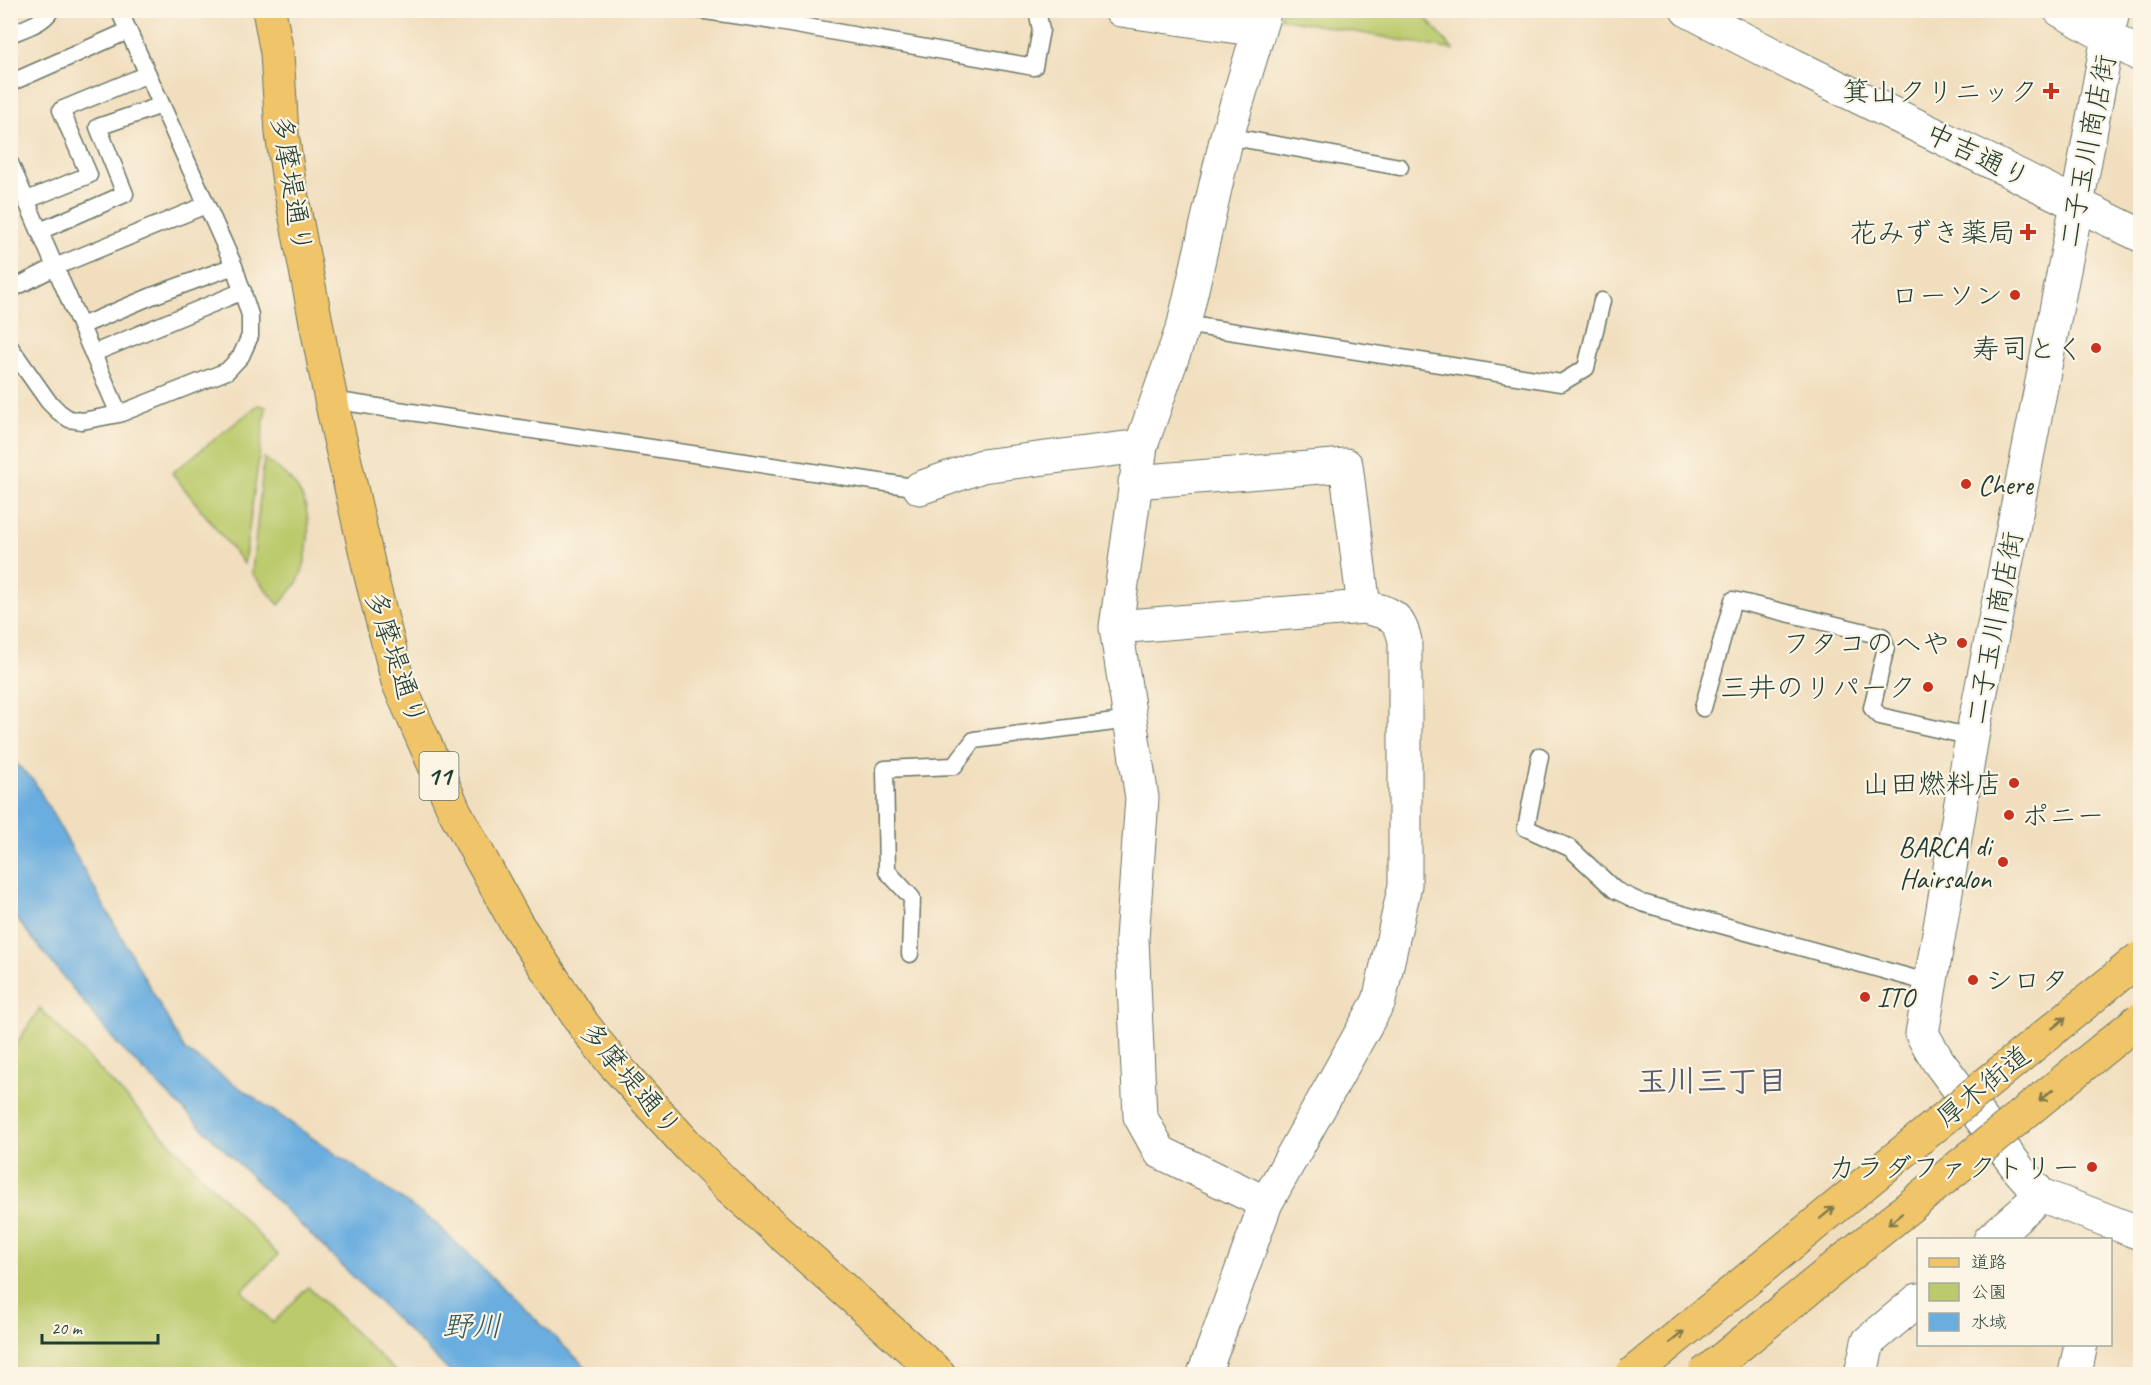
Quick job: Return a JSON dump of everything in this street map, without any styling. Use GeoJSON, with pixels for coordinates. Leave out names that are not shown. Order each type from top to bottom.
{"type":"FeatureCollection","features":[{"type":"Feature","properties":{"kind":"main road","name":"多摩堤通り"},"geometry":{"type":"LineString","coordinates":[[269,10],[277,53],[281,123],[289,182],[331,400],[383,630],[398,682],[455,812],[516,923],[612,1062],[689,1148],[818,1268],[939,1374]]}},
{"type":"Feature","properties":{"kind":"main road","name":"厚木街道"},"geometry":{"type":"LineString","coordinates":[[1632,1374],[2140,958]]}},
{"type":"Feature","properties":{"kind":"main road","name":"厚木街道"},"geometry":{"type":"LineString","coordinates":[[1704,1374],[2140,1018]]}},
{"type":"Feature","properties":{"kind":"street"},"geometry":{"type":"LineString","coordinates":[[1121,10],[1262,20],[1227,136],[1184,324],[1141,446],[1116,627],[1142,798],[1132,939],[1140,1116],[1160,1152],[1266,1203]]}},
{"type":"Feature","properties":{"kind":"street","name":"中吉通り"},"geometry":{"type":"LineString","coordinates":[[1687,10],[1793,65],[2140,235]]}},
{"type":"Feature","properties":{"kind":"street"},"geometry":{"type":"LineString","coordinates":[[2060,10],[2111,24],[2140,55]]}},
{"type":"Feature","properties":{"kind":"street","name":"二子玉川商店街"},"geometry":{"type":"LineString","coordinates":[[2042,1195],[2020,1171],[1944,1071],[1922,1034],[1972,736],[2111,24]]}},
{"type":"Feature","properties":{"kind":"street"},"geometry":{"type":"LineString","coordinates":[[920,488],[982,466],[1141,446]]}},
{"type":"Feature","properties":{"kind":"street"},"geometry":{"type":"LineString","coordinates":[[1136,482],[1346,465],[1364,607]]}},
{"type":"Feature","properties":{"kind":"street"},"geometry":{"type":"LineString","coordinates":[[1116,627],[1364,607],[1389,613],[1401,625],[1405,641],[1405,885],[1379,1001],[1266,1203],[1204,1374]]}},
{"type":"Feature","properties":{"kind":"street"},"geometry":{"type":"LineString","coordinates":[[1991,1238],[2042,1195],[2101,1229],[2140,1233]]}},
{"type":"Feature","properties":{"kind":"street"},"geometry":{"type":"LineString","coordinates":[[1861,1374],[1868,1342],[1917,1301]]}},
{"type":"Feature","properties":{"kind":"street"},"geometry":{"type":"LineString","coordinates":[[2075,1374],[2081,1346]]}},
{"type":"Feature","properties":{"kind":"lane"},"geometry":{"type":"LineString","coordinates":[[10,34],[38,22],[51,10]]}},
{"type":"Feature","properties":{"kind":"lane"},"geometry":{"type":"LineString","coordinates":[[10,348],[48,401],[69,419],[82,421],[119,414],[227,371],[242,356],[250,336],[250,315],[234,267],[119,10]]}},
{"type":"Feature","properties":{"kind":"lane"},"geometry":{"type":"LineString","coordinates":[[699,10],[1034,68],[1041,30],[1037,10]]}},
{"type":"Feature","properties":{"kind":"lane"},"geometry":{"type":"LineString","coordinates":[[10,82],[128,32]]}},
{"type":"Feature","properties":{"kind":"lane"},"geometry":{"type":"LineString","coordinates":[[27,200],[89,175],[61,110],[148,74]]}},
{"type":"Feature","properties":{"kind":"lane"},"geometry":{"type":"LineString","coordinates":[[40,231],[125,194],[98,127],[162,105]]}},
{"type":"Feature","properties":{"kind":"lane"},"geometry":{"type":"LineString","coordinates":[[1227,136],[1400,167]]}},
{"type":"Feature","properties":{"kind":"lane"},"geometry":{"type":"LineString","coordinates":[[10,162],[119,414]]}},
{"type":"Feature","properties":{"kind":"lane"},"geometry":{"type":"LineString","coordinates":[[10,290],[55,267],[206,205]]}},
{"type":"Feature","properties":{"kind":"lane"},"geometry":{"type":"LineString","coordinates":[[81,326],[152,296],[234,267]]}},
{"type":"Feature","properties":{"kind":"lane"},"geometry":{"type":"LineString","coordinates":[[94,353],[243,291]]}},
{"type":"Feature","properties":{"kind":"lane"},"geometry":{"type":"LineString","coordinates":[[1184,324],[1561,383],[1586,368],[1602,301]]}},
{"type":"Feature","properties":{"kind":"lane"},"geometry":{"type":"LineString","coordinates":[[331,400],[920,488]]}},
{"type":"Feature","properties":{"kind":"lane"},"geometry":{"type":"LineString","coordinates":[[1703,708],[1733,600],[1882,636],[1886,647],[1872,708],[1880,716],[1972,736]]}},
{"type":"Feature","properties":{"kind":"lane"},"geometry":{"type":"LineString","coordinates":[[910,954],[912,898],[887,871],[885,769],[954,766],[974,740],[1130,720]]}},
{"type":"Feature","properties":{"kind":"lane"},"geometry":{"type":"LineString","coordinates":[[1540,756],[1526,828],[1570,848],[1615,890],[1642,903],[1930,983]]}},
{"type":"Feature","properties":{"kind":"green space"},"geometry":{"type":"Polygon","coordinates":[[[1282,11],[1420,11],[1453,50],[1279,18],[1282,11]]]}},
{"type":"Feature","properties":{"kind":"green space"},"geometry":{"type":"Polygon","coordinates":[[[258,405],[266,407],[244,564],[172,473],[258,405]]]}},
{"type":"Feature","properties":{"kind":"green space"},"geometry":{"type":"Polygon","coordinates":[[[264,458],[293,482],[304,501],[307,512],[308,538],[301,574],[295,586],[279,605],[252,573],[264,458]]]}},
{"type":"Feature","properties":{"kind":"green space"},"geometry":{"type":"Polygon","coordinates":[[[40,1008],[278,1255],[242,1291],[273,1323],[308,1287],[398,1374],[11,1374],[11,1052],[40,1008]]]}},
{"type":"Feature","properties":{"kind":"water","name":"野川"},"geometry":{"type":"Polygon","coordinates":[[[11,759],[34,781],[185,1050],[433,1221],[593,1374],[452,1374],[118,1045],[11,912],[11,759]]]}},
{"type":"Feature","properties":{"kind":"place","name":"箕山クリニック"},"geometry":{"type":"Point","coordinates":[2051,91]}},
{"type":"Feature","properties":{"kind":"place","name":"花みずき薬局"},"geometry":{"type":"Point","coordinates":[2028,232]}},
{"type":"Feature","properties":{"kind":"place","name":"ローソン"},"geometry":{"type":"Point","coordinates":[2015,295]}},
{"type":"Feature","properties":{"kind":"place","name":"寿司とく"},"geometry":{"type":"Point","coordinates":[2096,348]}},
{"type":"Feature","properties":{"kind":"place","name":"Chere"},"geometry":{"type":"Point","coordinates":[1966,484]}},
{"type":"Feature","properties":{"kind":"place","name":"フタコのへや"},"geometry":{"type":"Point","coordinates":[1962,643]}},
{"type":"Feature","properties":{"kind":"place","name":"三井のリパーク"},"geometry":{"type":"Point","coordinates":[1928,687]}},
{"type":"Feature","properties":{"kind":"place","name":"山田燃料店"},"geometry":{"type":"Point","coordinates":[2014,783]}},
{"type":"Feature","properties":{"kind":"place","name":"ポニー"},"geometry":{"type":"Point","coordinates":[2009,815]}},
{"type":"Feature","properties":{"kind":"place","name":"BARCA di Hairsalon"},"geometry":{"type":"Point","coordinates":[2003,862]}},
{"type":"Feature","properties":{"kind":"place","name":"シロタ"},"geometry":{"type":"Point","coordinates":[1973,980]}},
{"type":"Feature","properties":{"kind":"place","name":"ITO"},"geometry":{"type":"Point","coordinates":[1865,997]}},
{"type":"Feature","properties":{"kind":"place","name":"カラダファクトリー"},"geometry":{"type":"Point","coordinates":[2092,1167]}},
{"type":"Feature","properties":{"kind":"district","name":"玉川三丁目"},"geometry":{"type":"Point","coordinates":[1712,1081]}}]}
